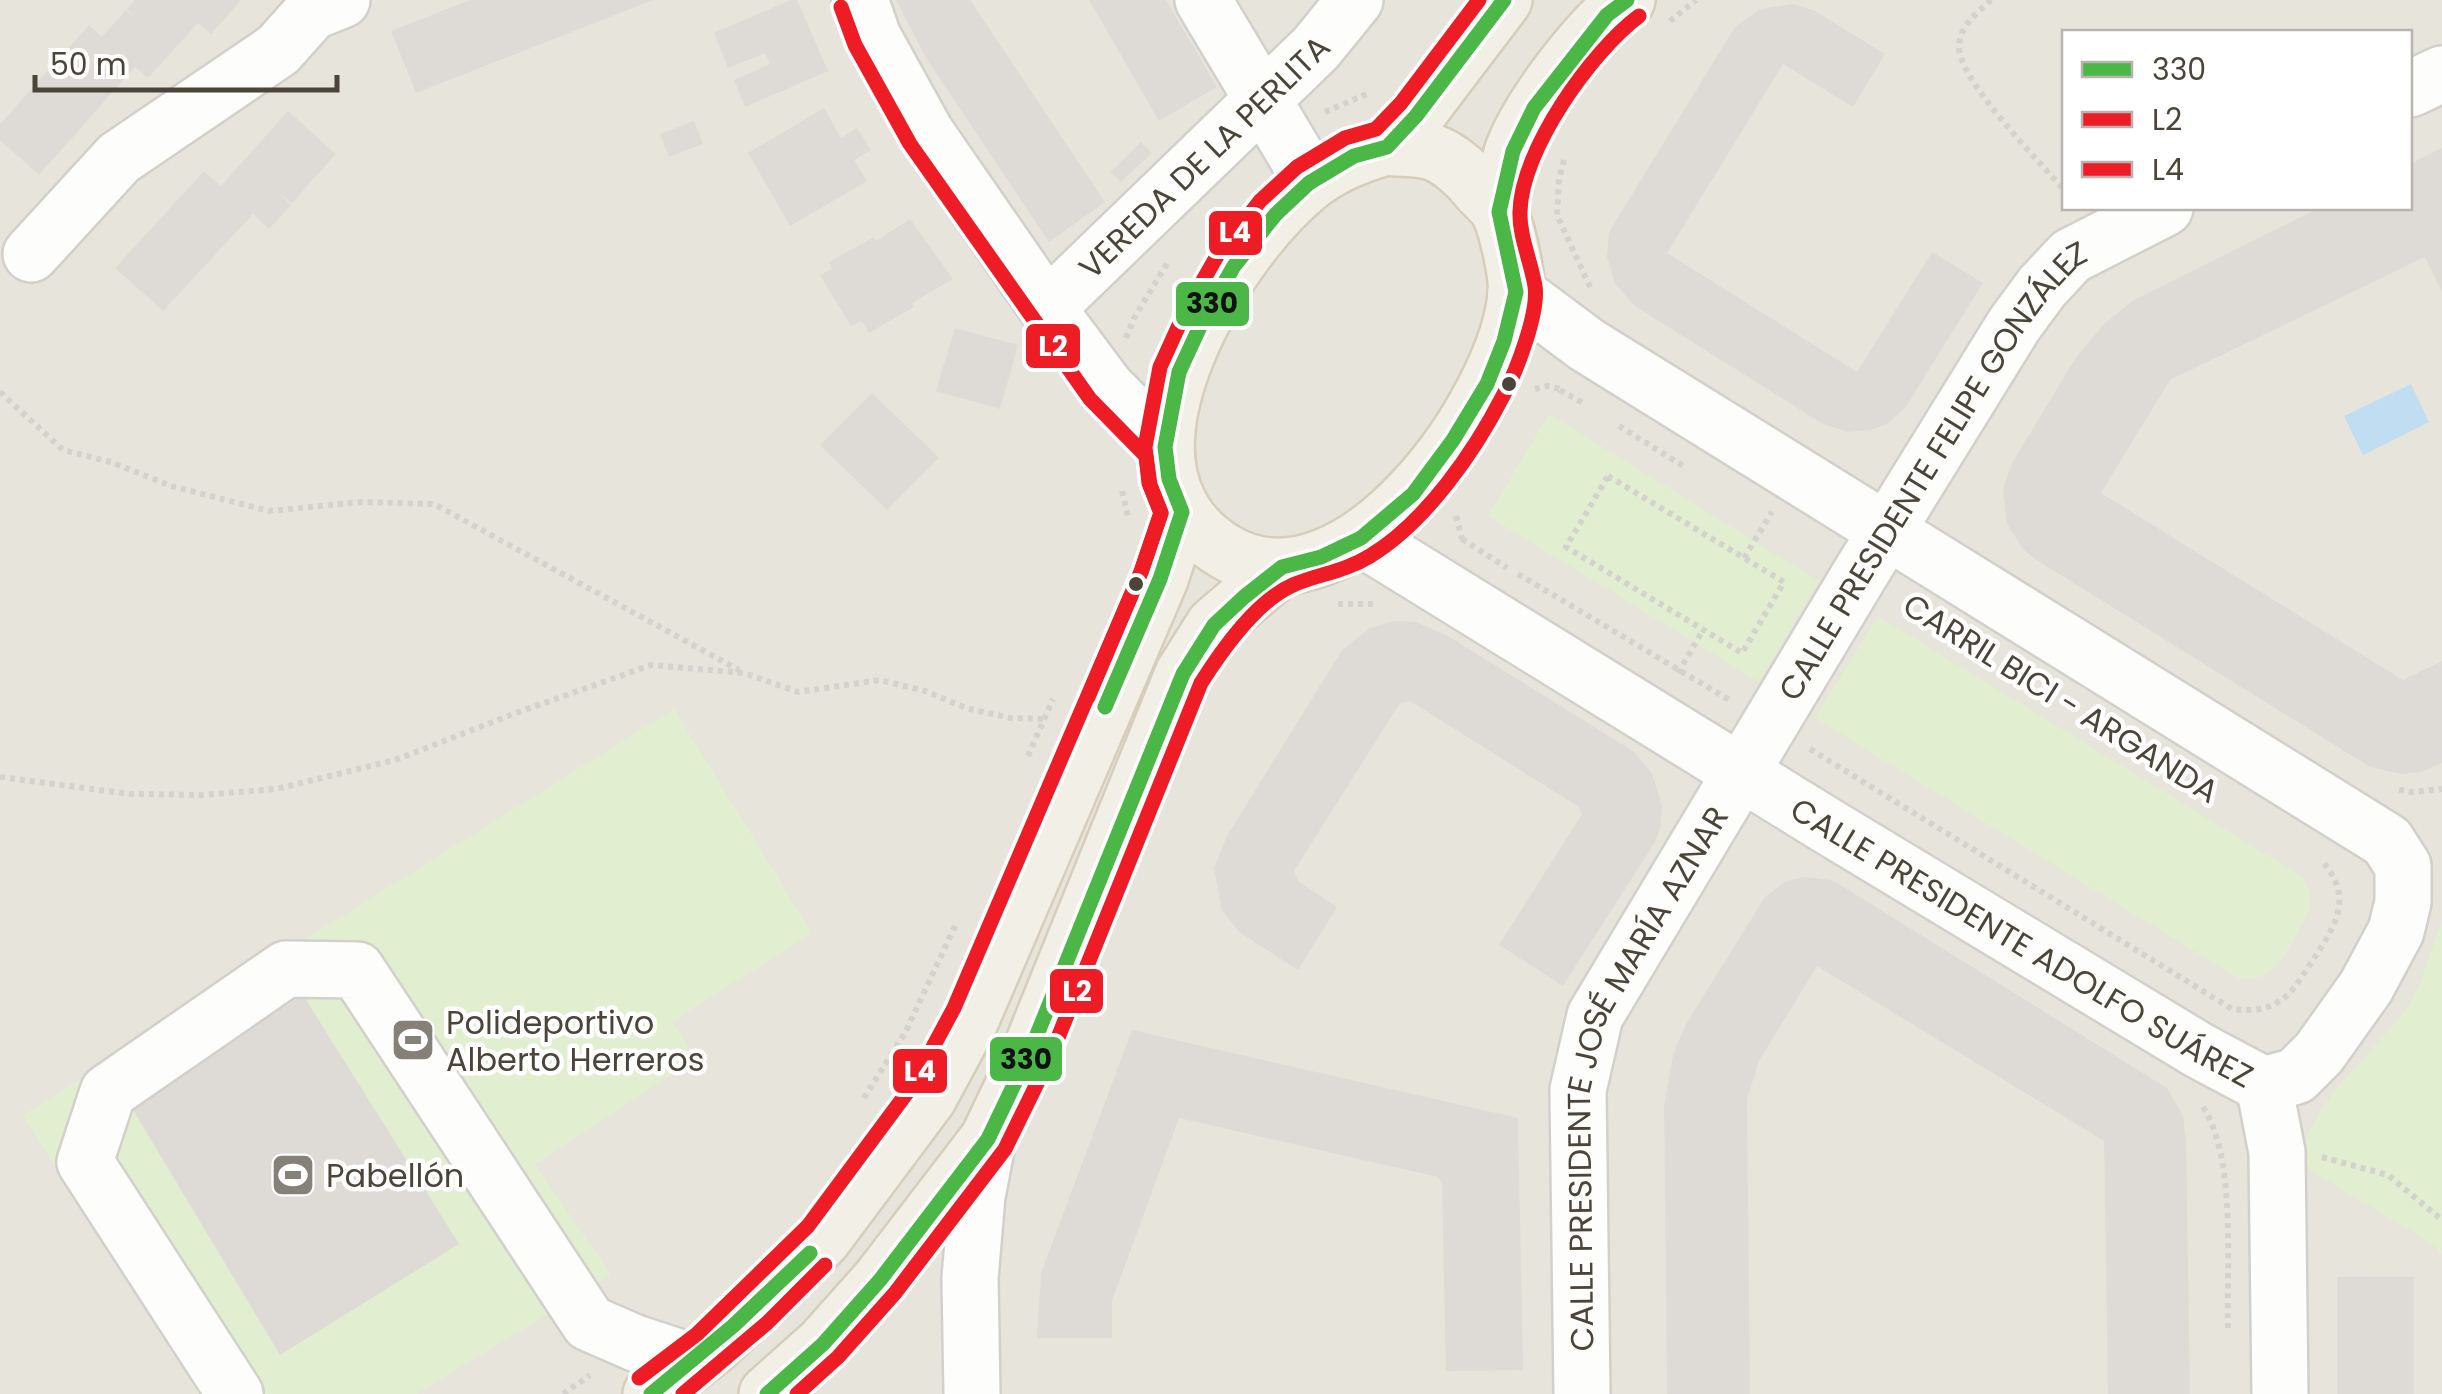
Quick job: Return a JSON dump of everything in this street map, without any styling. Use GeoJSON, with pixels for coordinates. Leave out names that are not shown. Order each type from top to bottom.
{"type":"FeatureCollection","features":[{"type":"Feature","properties":{"kind":"main road"},"geometry":{"type":"LineString","coordinates":[[1387,147],[1416,116],[1504,0]]}},
{"type":"Feature","properties":{"kind":"main road"},"geometry":{"type":"LineString","coordinates":[[1499,212],[1513,151],[1534,108],[1608,15],[1642,17]]}},
{"type":"Feature","properties":{"kind":"main road"},"geometry":{"type":"LineString","coordinates":[[1387,147],[1432,152],[1467,175],[1499,212],[1516,292],[1504,340],[1487,384],[1453,440],[1413,494],[1360,538],[1321,557],[1282,567],[1246,564],[1204,539],[1182,512],[1170,480],[1165,447],[1179,372],[1234,266],[1276,214],[1309,184],[1354,156],[1387,147]]}},
{"type":"Feature","properties":{"kind":"main road"},"geometry":{"type":"LineString","coordinates":[[672,1378],[768,1296],[823,1239],[928,1097],[972,1017],[1160,579],[1182,512]]}},
{"type":"Feature","properties":{"kind":"main road"},"geometry":{"type":"LineString","coordinates":[[767,1394],[822,1344],[880,1280],[988,1139],[1032,1048],[1183,674],[1214,625],[1282,567]]}},
{"type":"Feature","properties":{"kind":"street"},"geometry":{"type":"LineString","coordinates":[[31,254],[119,158],[278,50],[312,12],[342,0]]}},
{"type":"Feature","properties":{"kind":"street"},"geometry":{"type":"LineString","coordinates":[[860,0],[873,37],[926,133],[1106,386],[1165,447]]}},
{"type":"Feature","properties":{"kind":"street"},"geometry":{"type":"LineString","coordinates":[[1203,0],[1309,184]]}},
{"type":"Feature","properties":{"kind":"street","name":"VEREDA DE LA PERLITA"},"geometry":{"type":"LineString","coordinates":[[1047,308],[1271,114],[1355,0]]}},
{"type":"Feature","properties":{"kind":"street"},"geometry":{"type":"LineString","coordinates":[[2412,88],[2442,74]]}},
{"type":"Feature","properties":{"kind":"street","name":"CALLE PRESIDENTE FELIPE GONZÁLEZ"},"geometry":{"type":"LineString","coordinates":[[1742,772],[1887,530],[2042,286],[2071,256],[2160,210]]}},
{"type":"Feature","properties":{"kind":"street","name":"CALLE PRESIDENTE ADOLFO SUÁREZ"},"geometry":{"type":"LineString","coordinates":[[1360,538],[1448,561],[1742,772],[2213,1029],[2264,1085],[2296,1076],[2319,1053],[2366,987],[2396,931],[2403,902],[2422,857],[2387,841],[1887,530],[1573,368],[1516,292]]}},
{"type":"Feature","properties":{"kind":"street","name":"CALLE PRESIDENTE JOSÉ MARÍA AZNAR"},"geometry":{"type":"LineString","coordinates":[[1582,1394],[1578,1090],[1595,1016],[1742,772]]}},
{"type":"Feature","properties":{"kind":"street"},"geometry":{"type":"LineString","coordinates":[[235,1394],[85,1162],[108,1092],[286,968],[358,970],[588,1323],[635,1343],[672,1378]]}},
{"type":"Feature","properties":{"kind":"street"},"geometry":{"type":"LineString","coordinates":[[2264,1085],[2276,1152],[2280,1394]]}},
{"type":"Feature","properties":{"kind":"street"},"geometry":{"type":"LineString","coordinates":[[972,1394],[970,1278],[977,1196],[988,1139]]}},
{"type":"Feature","properties":{"kind":"path"},"geometry":{"type":"LineString","coordinates":[[1642,17],[1683,8],[1696,0]]}},
{"type":"Feature","properties":{"kind":"path"},"geometry":{"type":"LineString","coordinates":[[1990,0],[1968,22],[1958,45],[1962,66],[2062,188]]}},
{"type":"Feature","properties":{"kind":"path"},"geometry":{"type":"LineString","coordinates":[[1271,114],[1376,90]]}},
{"type":"Feature","properties":{"kind":"path"},"geometry":{"type":"LineString","coordinates":[[1525,396],[1573,368],[1601,309],[1557,215],[1559,179],[1568,148]]}},
{"type":"Feature","properties":{"kind":"path"},"geometry":{"type":"LineString","coordinates":[[1106,386],[1134,318],[1172,254]]}},
{"type":"Feature","properties":{"kind":"path"},"geometry":{"type":"LineString","coordinates":[[1573,368],[1586,405]]}},
{"type":"Feature","properties":{"kind":"path"},"geometry":{"type":"LineString","coordinates":[[0,392],[63,450],[111,462],[171,486],[268,511],[362,502],[434,504],[744,673],[798,692],[880,680],[925,691],[966,708],[1010,718],[1042,719]]}},
{"type":"Feature","properties":{"kind":"path"},"geometry":{"type":"LineString","coordinates":[[1618,425],[1693,472]]}},
{"type":"Feature","properties":{"kind":"path"},"geometry":{"type":"LineString","coordinates":[[1608,476],[1784,582],[1742,653],[1566,547],[1608,476]]}},
{"type":"Feature","properties":{"kind":"path"},"geometry":{"type":"LineString","coordinates":[[1120,482],[1131,529]]}},
{"type":"Feature","properties":{"kind":"path"},"geometry":{"type":"LineString","coordinates":[[1328,605],[1368,602],[1413,612],[1448,561],[1456,513],[1464,502]]}},
{"type":"Feature","properties":{"kind":"path"},"geometry":{"type":"LineString","coordinates":[[1752,508],[1785,528]]}},
{"type":"Feature","properties":{"kind":"path"},"geometry":{"type":"LineString","coordinates":[[1448,561],[1769,725],[2015,873],[2213,1029]]}},
{"type":"Feature","properties":{"kind":"path"},"geometry":{"type":"LineString","coordinates":[[0,777],[130,794],[202,795],[276,789],[394,760],[651,665],[744,673]]}},
{"type":"Feature","properties":{"kind":"path"},"geometry":{"type":"LineString","coordinates":[[1022,770],[1058,689]]}},
{"type":"Feature","properties":{"kind":"path"},"geometry":{"type":"LineString","coordinates":[[2228,1336],[2224,1168],[2215,1126],[2185,1080],[2213,1029],[2276,1004],[2292,992],[2338,920],[2338,885],[2332,871],[2308,850]]}},
{"type":"Feature","properties":{"kind":"path"},"geometry":{"type":"LineString","coordinates":[[860,1105],[906,1031],[962,912]]}},
{"type":"Feature","properties":{"kind":"path"},"geometry":{"type":"LineString","coordinates":[[2276,1152],[2337,1159],[2388,1175],[2442,1220]]}},
{"type":"Feature","properties":{"kind":"path"},"geometry":{"type":"LineString","coordinates":[[563,1394],[635,1343]]}},
{"type":"Feature","properties":{"kind":"shaded area"},"geometry":{"type":"Polygon","coordinates":[[[0,0],[2442,0],[2442,1394],[0,1394],[0,0]]]}},
{"type":"Feature","properties":{"kind":"green space"},"geometry":{"type":"Polygon","coordinates":[[[1549,414],[1819,581],[1759,682],[1488,516],[1549,414]]]}},
{"type":"Feature","properties":{"kind":"green space"},"geometry":{"type":"Polygon","coordinates":[[[1878,616],[2301,876],[2310,892],[2309,911],[2282,958],[2263,975],[2238,978],[1815,718],[1878,616]]]}},
{"type":"Feature","properties":{"kind":"green space","name":"Polideportivo Alberto Herreros"},"geometry":{"type":"Polygon","coordinates":[[[674,709],[812,933],[672,1022],[697,1058],[535,1164],[611,1275],[417,1394],[198,1394],[23,1115],[674,709]]]}},
{"type":"Feature","properties":{"kind":"green space"},"geometry":{"type":"Polygon","coordinates":[[[2442,922],[2442,1255],[2431,1243],[2304,1164],[2306,1144],[2326,1102],[2412,999],[2442,922]]]}},
{"type":"Feature","properties":{"kind":"water"},"geometry":{"type":"Polygon","coordinates":[[[2411,384],[2429,422],[2363,455],[2344,416],[2411,384]]]}},
{"type":"Feature","properties":{"kind":"building"},"geometry":{"type":"Polygon","coordinates":[[[135,0],[241,0],[211,34],[198,23],[148,78],[135,67],[39,175],[0,140],[0,124],[89,25],[102,37],[126,10],[138,21],[127,9],[135,0]]]}},
{"type":"Feature","properties":{"kind":"building"},"geometry":{"type":"Polygon","coordinates":[[[470,0],[653,0],[416,93],[391,31],[470,0]]]}},
{"type":"Feature","properties":{"kind":"building"},"geometry":{"type":"Polygon","coordinates":[[[797,0],[828,71],[745,107],[734,80],[770,64],[765,53],[728,68],[714,33],[797,0]]]}},
{"type":"Feature","properties":{"kind":"building"},"geometry":{"type":"Polygon","coordinates":[[[896,0],[970,0],[1105,202],[1049,242],[926,58],[896,0]]]}},
{"type":"Feature","properties":{"kind":"building"},"geometry":{"type":"Polygon","coordinates":[[[1089,0],[1166,0],[1217,87],[1159,121],[1089,0]]]}},
{"type":"Feature","properties":{"kind":"building"},"geometry":{"type":"Polygon","coordinates":[[[1793,4],[1815,11],[1885,54],[1853,107],[1783,64],[1667,253],[1857,372],[1932,252],[1983,283],[1905,408],[1887,424],[1871,430],[1847,432],[1823,424],[1635,306],[1615,284],[1607,256],[1609,233],[1615,222],[1735,27],[1760,9],[1793,4]]]}},
{"type":"Feature","properties":{"kind":"building"},"geometry":{"type":"Polygon","coordinates":[[[824,108],[841,138],[857,128],[871,150],[854,160],[867,181],[790,226],[748,153],[824,108]]]}},
{"type":"Feature","properties":{"kind":"building"},"geometry":{"type":"Polygon","coordinates":[[[288,111],[336,154],[292,203],[279,193],[291,205],[269,229],[253,214],[163,311],[115,268],[204,171],[221,186],[288,111]]]}},
{"type":"Feature","properties":{"kind":"building"},"geometry":{"type":"Polygon","coordinates":[[[694,121],[703,144],[669,157],[660,134],[694,121]]]}},
{"type":"Feature","properties":{"kind":"building"},"geometry":{"type":"Polygon","coordinates":[[[1141,142],[1152,153],[1121,182],[1110,172],[1141,142]]]}},
{"type":"Feature","properties":{"kind":"building"},"geometry":{"type":"Polygon","coordinates":[[[2442,148],[2442,292],[2425,257],[2170,380],[2101,493],[2403,680],[2442,661],[2442,763],[2421,772],[2401,774],[2370,767],[2035,559],[2023,549],[2007,524],[2003,489],[2012,463],[2077,356],[2104,324],[2132,301],[2315,210],[2412,210],[2412,163],[2442,148]]]}},
{"type":"Feature","properties":{"kind":"building"},"geometry":{"type":"Polygon","coordinates":[[[910,219],[953,279],[869,333],[862,321],[851,326],[820,275],[832,269],[829,262],[874,237],[876,241],[910,219]]]}},
{"type":"Feature","properties":{"kind":"building"},"geometry":{"type":"Polygon","coordinates":[[[955,328],[1018,345],[1000,409],[936,391],[955,328]]]}},
{"type":"Feature","properties":{"kind":"building"},"geometry":{"type":"Polygon","coordinates":[[[872,393],[939,458],[887,510],[820,445],[872,393]]]}},
{"type":"Feature","properties":{"kind":"building"},"geometry":{"type":"Polygon","coordinates":[[[1393,621],[1416,622],[1448,636],[1633,751],[1652,773],[1662,806],[1655,842],[1563,986],[1499,945],[1582,814],[1579,807],[1410,701],[1400,703],[1294,871],[1298,881],[1337,907],[1298,970],[1239,932],[1222,910],[1214,868],[1227,836],[1342,650],[1370,628],[1393,621]]]}},
{"type":"Feature","properties":{"kind":"building"},"geometry":{"type":"Polygon","coordinates":[[[1805,877],[1831,880],[1842,886],[2167,1088],[2183,1116],[2186,1141],[2190,1394],[2108,1394],[2104,1141],[1817,966],[1759,1061],[1747,1099],[1750,1394],[1667,1394],[1664,1107],[1673,1055],[1686,1024],[1765,897],[1786,881],[1805,877]]]}},
{"type":"Feature","properties":{"kind":"building","name":"Pabellón"},"geometry":{"type":"Polygon","coordinates":[[[303,995],[459,1244],[280,1355],[130,1105],[303,995]]]}},
{"type":"Feature","properties":{"kind":"building"},"geometry":{"type":"Polygon","coordinates":[[[1132,1030],[1518,1118],[1523,1370],[1446,1371],[1442,1184],[1438,1177],[1179,1118],[1112,1301],[1112,1338],[1037,1338],[1041,1273],[1132,1030]]]}},
{"type":"Feature","properties":{"kind":"building"},"geometry":{"type":"Polygon","coordinates":[[[2337,1277],[2414,1277],[2414,1394],[2337,1394],[2337,1277]]]}},
{"type":"Feature","properties":{"kind":"transit line","name":"L4"},"geometry":{"type":"LineString","coordinates":[[639,1378],[697,1334],[808,1226],[912,1086],[954,1008],[1141,572],[1161,513],[1149,483],[1145,447],[1160,367],[1217,256],[1260,201],[1297,167],[1345,138],[1376,129],[1401,103],[1479,0]]}},
{"type":"Feature","properties":{"kind":"transit line","name":"330"},"geometry":{"type":"LineString","coordinates":[[1105,707],[1160,579],[1182,512],[1169,479],[1165,447],[1179,372],[1203,320],[1234,266],[1276,214],[1309,183],[1354,156],[1387,147],[1416,116],[1504,0]]}},
{"type":"Feature","properties":{"kind":"transit line","name":"330"},"geometry":{"type":"LineString","coordinates":[[767,1394],[823,1344],[880,1280],[988,1139],[1032,1047],[1183,674],[1214,625],[1282,567],[1321,557],[1361,538],[1413,494],[1453,440],[1487,384],[1504,341],[1516,292],[1499,212],[1513,151],[1534,108],[1607,15],[1627,0]]}},
{"type":"Feature","properties":{"kind":"transit line","name":"L2"},"geometry":{"type":"LineString","coordinates":[[841,7],[855,45],[910,144],[1090,399],[1146,456],[1150,485],[1161,513],[1141,572],[1088,697]]}},
{"type":"Feature","properties":{"kind":"transit line","name":"L2"},"geometry":{"type":"LineString","coordinates":[[797,1394],[838,1357],[895,1293],[1005,1149],[1051,1055],[1201,683],[1219,656],[1253,614],[1279,592],[1360,561],[1391,542],[1447,484],[1479,439],[1515,371],[1534,310],[1535,286],[1520,212],[1532,160],[1545,132],[1581,77],[1639,16]]}},
{"type":"Feature","properties":{"kind":"transit line","name":"330"},"geometry":{"type":"LineString","coordinates":[[651,1394],[733,1326],[810,1253]]}},
{"type":"Feature","properties":{"kind":"transit line","name":"L2"},"geometry":{"type":"LineString","coordinates":[[683,1394],[767,1323],[825,1265]]}},
{"type":"Feature","properties":{"kind":"place","name":"Polideportivo Alberto Herreros"},"geometry":{"type":"Point","coordinates":[413,1040]}},
{"type":"Feature","properties":{"kind":"place","name":"Pabellón"},"geometry":{"type":"Point","coordinates":[293,1175]}}]}
